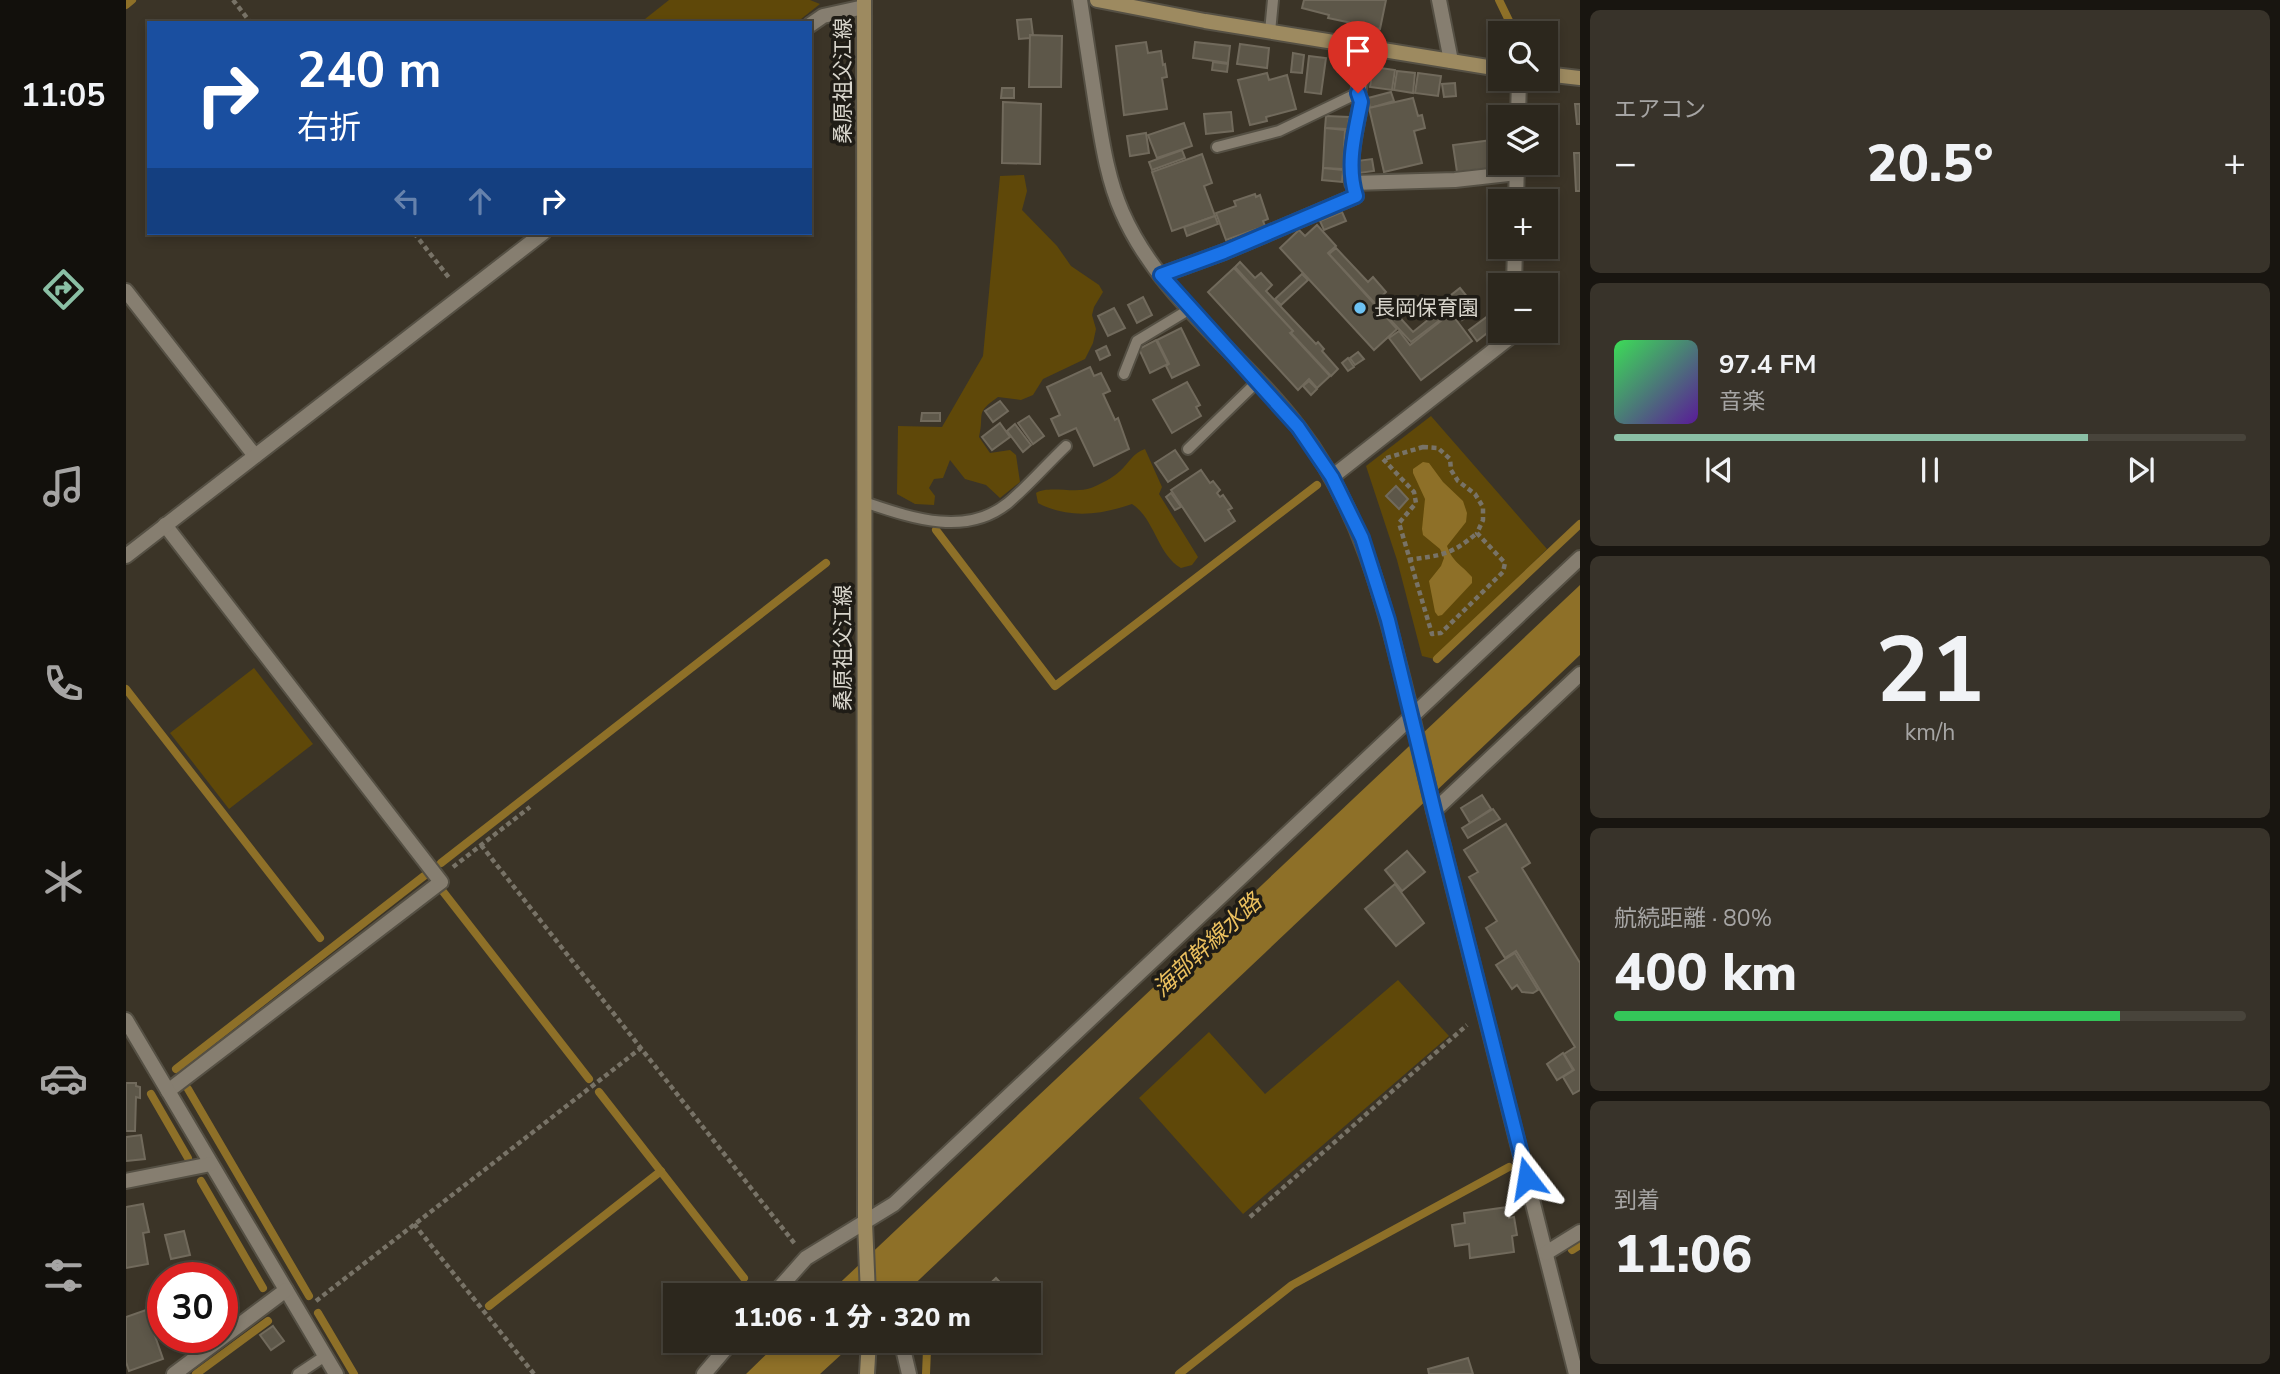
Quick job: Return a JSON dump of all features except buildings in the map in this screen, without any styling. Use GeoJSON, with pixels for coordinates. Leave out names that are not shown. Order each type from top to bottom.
{"type":"FeatureCollection","features":[{"type":"Feature","properties":{"kind":"main road"},"geometry":{"type":"LineString","coordinates":[[1097,0],[1270,32],[1488,67]]}},
{"type":"Feature","properties":{"kind":"main road","name":"桑原祖父江線"},"geometry":{"type":"LineString","coordinates":[[864,4],[865,1246],[867,1283]]}},
{"type":"Feature","properties":{"kind":"main road"},"geometry":{"type":"LineString","coordinates":[[1558,75],[1580,78]]}},
{"type":"Feature","properties":{"kind":"main road"},"geometry":{"type":"LineString","coordinates":[[867,1374],[868,1353]]}},
{"type":"Feature","properties":{"kind":"street"},"geometry":{"type":"LineString","coordinates":[[1080,0],[1105,162],[1122,211],[1141,249],[1190,309],[1298,427],[1332,477],[1362,538],[1388,620],[1576,1374]]}},
{"type":"Feature","properties":{"kind":"street"},"geometry":{"type":"LineString","coordinates":[[1439,0],[1451,61]]}},
{"type":"Feature","properties":{"kind":"street"},"geometry":{"type":"LineString","coordinates":[[812,24],[823,16],[864,4]]}},
{"type":"Feature","properties":{"kind":"street"},"geometry":{"type":"LineString","coordinates":[[1161,275],[1224,252],[1356,196],[1352,183],[1351,159],[1361,102],[1358,93],[1367,47]]}},
{"type":"Feature","properties":{"kind":"street"},"geometry":{"type":"LineString","coordinates":[[1352,183],[1455,180],[1488,174]]}},
{"type":"Feature","properties":{"kind":"street"},"geometry":{"type":"LineString","coordinates":[[126,556],[540,235]]}},
{"type":"Feature","properties":{"kind":"street"},"geometry":{"type":"LineString","coordinates":[[126,291],[255,456]]}},
{"type":"Feature","properties":{"kind":"street"},"geometry":{"type":"LineString","coordinates":[[1332,477],[1503,343]]}},
{"type":"Feature","properties":{"kind":"street"},"geometry":{"type":"LineString","coordinates":[[165,526],[441,882],[168,1091]]}},
{"type":"Feature","properties":{"kind":"street"},"geometry":{"type":"LineString","coordinates":[[784,1283],[806,1258],[894,1204],[1580,558]]}},
{"type":"Feature","properties":{"kind":"street"},"geometry":{"type":"LineString","coordinates":[[1434,806],[1580,674]]}},
{"type":"Feature","properties":{"kind":"street"},"geometry":{"type":"LineString","coordinates":[[126,1020],[133,1044],[168,1091],[336,1374]]}},
{"type":"Feature","properties":{"kind":"street"},"geometry":{"type":"LineString","coordinates":[[126,1181],[211,1164]]}},
{"type":"Feature","properties":{"kind":"street"},"geometry":{"type":"LineString","coordinates":[[1546,1253],[1580,1232]]}},
{"type":"Feature","properties":{"kind":"street"},"geometry":{"type":"LineString","coordinates":[[174,1374],[286,1290]]}},
{"type":"Feature","properties":{"kind":"street"},"geometry":{"type":"LineString","coordinates":[[704,1374],[722,1353]]}},
{"type":"Feature","properties":{"kind":"street"},"geometry":{"type":"LineString","coordinates":[[904,1353],[909,1374]]}},
{"type":"Feature","properties":{"kind":"lane"},"geometry":{"type":"LineString","coordinates":[[1270,32],[1273,0]]}},
{"type":"Feature","properties":{"kind":"lane"},"geometry":{"type":"LineString","coordinates":[[1217,148],[1279,131],[1358,93]]}},
{"type":"Feature","properties":{"kind":"lane"},"geometry":{"type":"LineString","coordinates":[[1124,374],[1136,341],[1190,309]]}},
{"type":"Feature","properties":{"kind":"lane"},"geometry":{"type":"LineString","coordinates":[[1188,449],[1257,383]]}},
{"type":"Feature","properties":{"kind":"lane"},"geometry":{"type":"LineString","coordinates":[[864,502],[937,523],[989,514],[1006,504],[1066,446]]}},
{"type":"Feature","properties":{"kind":"lane"},"geometry":{"type":"LineString","coordinates":[[298,1374],[325,1356]]}},
{"type":"Feature","properties":{"kind":"path"},"geometry":{"type":"LineString","coordinates":[[233,0],[249,21]]}},
{"type":"Feature","properties":{"kind":"path"},"geometry":{"type":"LineString","coordinates":[[416,235],[463,295]]}},
{"type":"Feature","properties":{"kind":"path"},"geometry":{"type":"LineString","coordinates":[[1408,560],[1451,552],[1477,533],[1483,520],[1483,507],[1475,494],[1458,481],[1451,470],[1450,459],[1438,448],[1423,447],[1383,459],[1414,492],[1416,503],[1399,523],[1408,560],[1432,634],[1441,633],[1503,572],[1505,563],[1477,533]]}},
{"type":"Feature","properties":{"kind":"path"},"geometry":{"type":"LineString","coordinates":[[438,878],[530,807]]}},
{"type":"Feature","properties":{"kind":"path"},"geometry":{"type":"LineString","coordinates":[[481,845],[806,1258]]}},
{"type":"Feature","properties":{"kind":"path"},"geometry":{"type":"LineString","coordinates":[[1250,1217],[1485,1010]]}},
{"type":"Feature","properties":{"kind":"path"},"geometry":{"type":"LineString","coordinates":[[300,1313],[642,1048]]}},
{"type":"Feature","properties":{"kind":"path"},"geometry":{"type":"LineString","coordinates":[[414,1224],[534,1374]]}},
{"type":"Feature","properties":{"kind":"shaded area"},"geometry":{"type":"Polygon","coordinates":[[[669,0],[810,0],[820,4],[799,21],[643,21],[669,0]]]}},
{"type":"Feature","properties":{"kind":"shaded area"},"geometry":{"type":"Polygon","coordinates":[[[1024,175],[1027,191],[1022,210],[1057,246],[1071,266],[1099,285],[1103,292],[1092,315],[1096,329],[1093,343],[1085,359],[1043,379],[1033,395],[1021,400],[998,397],[983,411],[979,437],[990,453],[1010,450],[1016,455],[1020,482],[1000,498],[986,485],[965,479],[950,460],[943,478],[934,479],[929,488],[935,496],[934,505],[915,504],[897,494],[898,426],[942,427],[983,356],[1000,176],[1024,175]]]}},
{"type":"Feature","properties":{"kind":"shaded area"},"geometry":{"type":"Polygon","coordinates":[[[1431,416],[1547,549],[1434,659],[1422,656],[1397,560],[1366,466],[1431,416]]]}},
{"type":"Feature","properties":{"kind":"shaded area"},"geometry":{"type":"Polygon","coordinates":[[[1145,449],[1162,487],[1159,494],[1198,557],[1192,565],[1181,568],[1173,562],[1146,518],[1132,504],[1085,514],[1061,511],[1038,503],[1036,493],[1041,491],[1085,490],[1102,483],[1117,474],[1134,456],[1145,449]]]}},
{"type":"Feature","properties":{"kind":"shaded area"},"geometry":{"type":"Polygon","coordinates":[[[254,668],[313,744],[229,809],[170,733],[254,668]]]}},
{"type":"Feature","properties":{"kind":"shaded area"},"geometry":{"type":"Polygon","coordinates":[[[1398,980],[1449,1036],[1243,1214],[1139,1098],[1209,1032],[1265,1094],[1398,980]]]}},
{"type":"Feature","properties":{"kind":"water"},"geometry":{"type":"Polygon","coordinates":[[[1423,462],[1429,463],[1443,482],[1463,501],[1467,513],[1466,522],[1447,546],[1455,560],[1472,577],[1472,583],[1438,616],[1429,581],[1444,558],[1440,549],[1423,535],[1425,499],[1413,469],[1423,462]]]}},
{"type":"Feature","properties":{"kind":"water","name":"海部幹線水路"},"geometry":{"type":"Polygon","coordinates":[[[1580,585],[1580,655],[916,1283],[840,1283],[1580,585]]]}},
{"type":"Feature","properties":{"kind":"water"},"geometry":{"type":"Polygon","coordinates":[[[768,1353],[843,1353],[820,1374],[746,1374],[768,1353]]]}},
{"type":"Feature","properties":{"kind":"waterway"},"geometry":{"type":"LineString","coordinates":[[126,5],[132,0]]}},
{"type":"Feature","properties":{"kind":"waterway"},"geometry":{"type":"LineString","coordinates":[[1499,0],[1509,21]]}},
{"type":"Feature","properties":{"kind":"waterway"},"geometry":{"type":"LineString","coordinates":[[936,530],[1055,686],[1317,485]]}},
{"type":"Feature","properties":{"kind":"waterway"},"geometry":{"type":"LineString","coordinates":[[1437,659],[1580,524]]}},
{"type":"Feature","properties":{"kind":"waterway"},"geometry":{"type":"LineString","coordinates":[[441,863],[826,563]]}},
{"type":"Feature","properties":{"kind":"waterway"},"geometry":{"type":"LineString","coordinates":[[126,689],[320,938]]}},
{"type":"Feature","properties":{"kind":"waterway"},"geometry":{"type":"LineString","coordinates":[[176,1069],[424,876]]}},
{"type":"Feature","properties":{"kind":"waterway"},"geometry":{"type":"LineString","coordinates":[[441,889],[589,1079]]}},
{"type":"Feature","properties":{"kind":"waterway"},"geometry":{"type":"LineString","coordinates":[[188,1089],[309,1296]]}},
{"type":"Feature","properties":{"kind":"waterway"},"geometry":{"type":"LineString","coordinates":[[599,1092],[744,1278]]}},
{"type":"Feature","properties":{"kind":"waterway"},"geometry":{"type":"LineString","coordinates":[[151,1094],[188,1158]]}},
{"type":"Feature","properties":{"kind":"waterway"},"geometry":{"type":"LineString","coordinates":[[1179,1374],[1292,1285],[1509,1167]]}},
{"type":"Feature","properties":{"kind":"waterway"},"geometry":{"type":"LineString","coordinates":[[489,1306],[661,1171]]}},
{"type":"Feature","properties":{"kind":"waterway"},"geometry":{"type":"LineString","coordinates":[[201,1181],[263,1288]]}},
{"type":"Feature","properties":{"kind":"waterway"},"geometry":{"type":"LineString","coordinates":[[1572,1250],[1580,1245]]}},
{"type":"Feature","properties":{"kind":"waterway"},"geometry":{"type":"LineString","coordinates":[[318,1313],[354,1374]]}},
{"type":"Feature","properties":{"kind":"waterway"},"geometry":{"type":"LineString","coordinates":[[196,1374],[268,1321]]}},
{"type":"Feature","properties":{"kind":"waterway"},"geometry":{"type":"LineString","coordinates":[[926,1374],[927,1353]]}},
{"type":"Feature","properties":{"kind":"place","name":"長岡保育園"},"geometry":{"type":"Point","coordinates":[1360,308]}},
{"type":"Feature","properties":{"kind":"route"},"geometry":{"type":"LineString","coordinates":[[1358,93],[1361,102],[1351,159],[1352,183],[1356,196],[1224,252],[1161,275],[1298,427],[1332,477],[1362,538],[1388,620],[1527,1178]]}}]}
